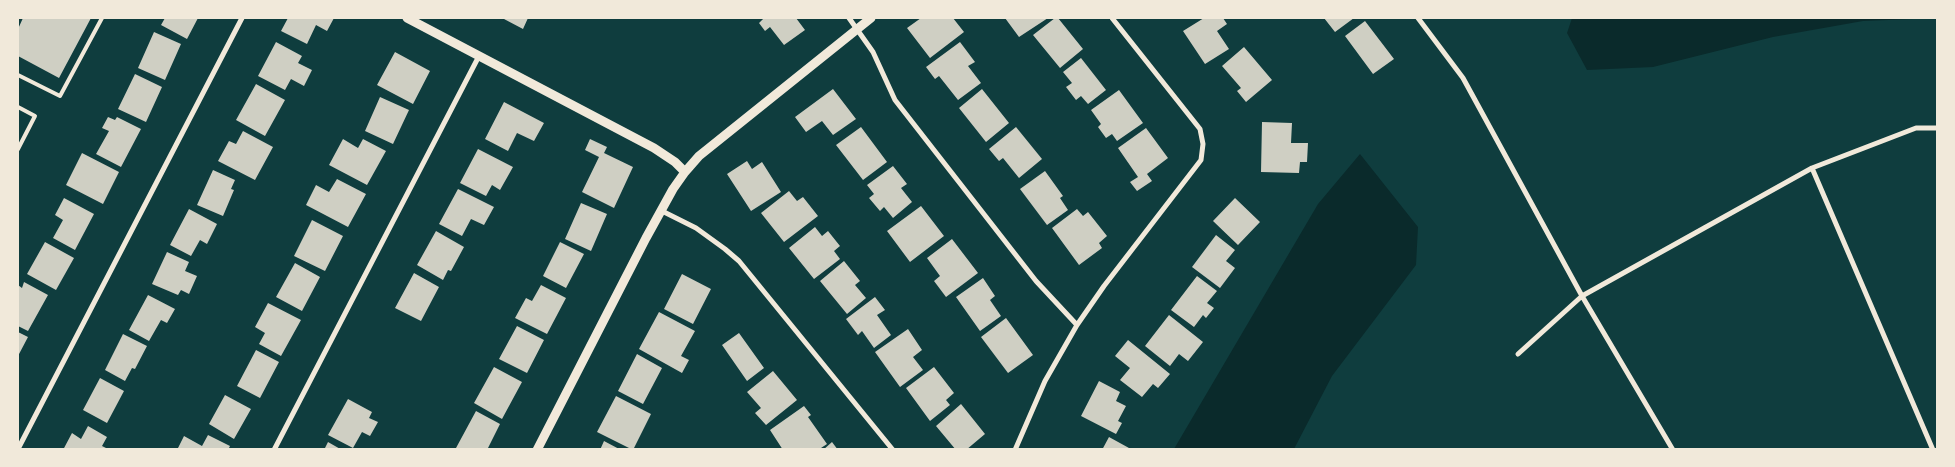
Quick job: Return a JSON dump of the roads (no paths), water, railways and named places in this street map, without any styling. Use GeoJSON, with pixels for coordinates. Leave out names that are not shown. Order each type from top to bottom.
{"type":"FeatureCollection","features":[{"type":"Feature","properties":{"kind":"street"},"geometry":{"type":"LineString","coordinates":[[18,449],[242,18]]}},
{"type":"Feature","properties":{"kind":"street"},"geometry":{"type":"LineString","coordinates":[[407,18],[654,148],[676,162],[685,172]]}},
{"type":"Feature","properties":{"kind":"street"},"geometry":{"type":"LineString","coordinates":[[849,18],[873,52],[895,100],[1036,282],[1077,325]]}},
{"type":"Feature","properties":{"kind":"street"},"geometry":{"type":"LineString","coordinates":[[537,450],[662,211],[685,172],[699,156],[871,18]]}},
{"type":"Feature","properties":{"kind":"street"},"geometry":{"type":"LineString","coordinates":[[1015,450],[1045,381],[1077,325],[1104,286],[1201,160],[1203,144],[1200,129],[1112,18]]}},
{"type":"Feature","properties":{"kind":"street"},"geometry":{"type":"LineString","coordinates":[[1418,18],[1463,78],[1582,296],[1673,450]]}},
{"type":"Feature","properties":{"kind":"street"},"geometry":{"type":"LineString","coordinates":[[274,450],[479,55]]}},
{"type":"Feature","properties":{"kind":"street"},"geometry":{"type":"LineString","coordinates":[[1518,354],[1582,296],[1812,168],[1916,128],[1938,128]]}},
{"type":"Feature","properties":{"kind":"street"},"geometry":{"type":"LineString","coordinates":[[1812,168],[1933,450]]}},
{"type":"Feature","properties":{"kind":"street"},"geometry":{"type":"LineString","coordinates":[[662,211],[696,228],[739,261],[893,450]]}},
{"type":"Feature","properties":{"kind":"lane"},"geometry":{"type":"LineString","coordinates":[[18,75],[60,96],[102,18]]}},
{"type":"Feature","properties":{"kind":"lane"},"geometry":{"type":"LineString","coordinates":[[18,107],[35,116],[18,149]]}},
{"type":"Feature","properties":{"kind":"water"},"geometry":{"type":"Polygon","coordinates":[[[1572,18],[1938,18],[1863,21],[1773,37],[1653,67],[1587,70],[1567,33],[1572,18]]]}},
{"type":"Feature","properties":{"kind":"water"},"geometry":{"type":"Polygon","coordinates":[[[1360,154],[1418,227],[1416,265],[1332,376],[1294,449],[1174,449],[1318,204],[1360,154]]]}}]}
